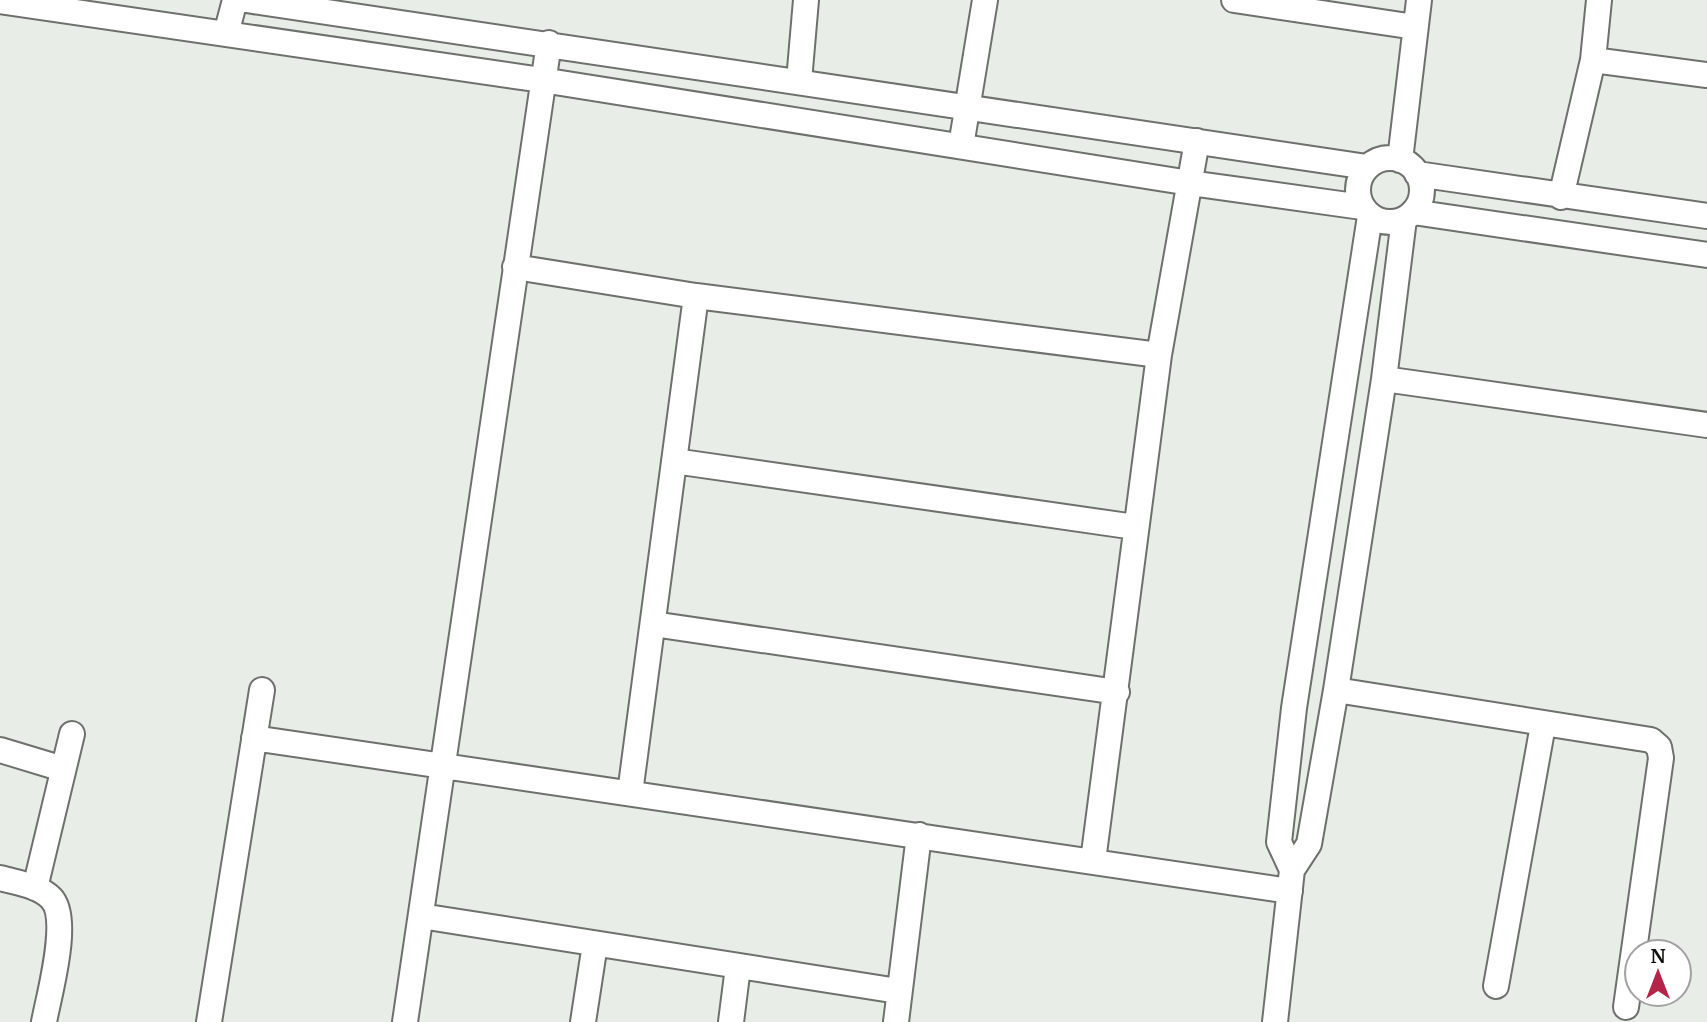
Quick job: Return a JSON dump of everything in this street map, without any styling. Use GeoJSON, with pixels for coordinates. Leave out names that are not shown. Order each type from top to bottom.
{"type":"FeatureCollection","features":[{"type":"Feature","properties":{"kind":"street"},"geometry":{"type":"LineString","coordinates":[[226,34],[235,0]]}},
{"type":"Feature","properties":{"kind":"street"},"geometry":{"type":"LineString","coordinates":[[246,0],[549,43],[1367,167],[1383,159],[1409,167],[1561,197],[1707,216]]}},
{"type":"Feature","properties":{"kind":"street"},"geometry":{"type":"LineString","coordinates":[[799,81],[806,0]]}},
{"type":"Feature","properties":{"kind":"street"},"geometry":{"type":"LineString","coordinates":[[961,146],[985,0]]}},
{"type":"Feature","properties":{"kind":"street"},"geometry":{"type":"LineString","coordinates":[[1234,0],[1415,27]]}},
{"type":"Feature","properties":{"kind":"street"},"geometry":{"type":"LineString","coordinates":[[1275,1022],[1291,881],[1309,844],[1336,690],[1408,215],[1421,194],[1409,167],[1415,27],[1419,0]]}},
{"type":"Feature","properties":{"kind":"street"},"geometry":{"type":"LineString","coordinates":[[1561,197],[1593,60],[1599,0]]}},
{"type":"Feature","properties":{"kind":"street"},"geometry":{"type":"LineString","coordinates":[[0,1],[542,80],[961,146],[1366,211],[1387,222],[1408,215],[1707,255]]}},
{"type":"Feature","properties":{"kind":"street"},"geometry":{"type":"LineString","coordinates":[[405,1022],[549,43]]}},
{"type":"Feature","properties":{"kind":"street"},"geometry":{"type":"LineString","coordinates":[[1593,60],[1707,75]]}},
{"type":"Feature","properties":{"kind":"street"},"geometry":{"type":"LineString","coordinates":[[1093,861],[1118,692],[1135,527],[1159,355],[1197,141]]}},
{"type":"Feature","properties":{"kind":"street"},"geometry":{"type":"LineString","coordinates":[[1291,881],[1279,842],[1294,708],[1366,211],[1358,186],[1367,167]]}},
{"type":"Feature","properties":{"kind":"street"},"geometry":{"type":"LineString","coordinates":[[515,267],[696,296],[1159,355]]}},
{"type":"Feature","properties":{"kind":"street"},"geometry":{"type":"LineString","coordinates":[[630,793],[696,296]]}},
{"type":"Feature","properties":{"kind":"street"},"geometry":{"type":"LineString","coordinates":[[1384,379],[1707,425]]}},
{"type":"Feature","properties":{"kind":"street"},"geometry":{"type":"LineString","coordinates":[[674,461],[1135,527]]}},
{"type":"Feature","properties":{"kind":"street"},"geometry":{"type":"LineString","coordinates":[[653,624],[1118,692]]}},
{"type":"Feature","properties":{"kind":"street"},"geometry":{"type":"LineString","coordinates":[[209,1022],[262,690]]}},
{"type":"Feature","properties":{"kind":"street"},"geometry":{"type":"LineString","coordinates":[[1336,690],[1651,740],[1659,747],[1661,758],[1636,938]]}},
{"type":"Feature","properties":{"kind":"street"},"geometry":{"type":"LineString","coordinates":[[1496,986],[1544,725]]}},
{"type":"Feature","properties":{"kind":"street"},"geometry":{"type":"LineString","coordinates":[[35,888],[72,734]]}},
{"type":"Feature","properties":{"kind":"street"},"geometry":{"type":"LineString","coordinates":[[254,738],[441,763],[1093,861],[1291,881]]}},
{"type":"Feature","properties":{"kind":"street"},"geometry":{"type":"LineString","coordinates":[[0,750],[63,769]]}},
{"type":"Feature","properties":{"kind":"street"},"geometry":{"type":"LineString","coordinates":[[896,1022],[919,835]]}},
{"type":"Feature","properties":{"kind":"street"},"geometry":{"type":"LineString","coordinates":[[0,878],[35,888],[52,898],[58,909],[61,927],[44,1022]]}},
{"type":"Feature","properties":{"kind":"street"},"geometry":{"type":"LineString","coordinates":[[421,916],[898,991]]}},
{"type":"Feature","properties":{"kind":"street"},"geometry":{"type":"LineString","coordinates":[[583,1022],[595,944]]}},
{"type":"Feature","properties":{"kind":"street"},"geometry":{"type":"LineString","coordinates":[[731,1022],[738,967]]}}]}
